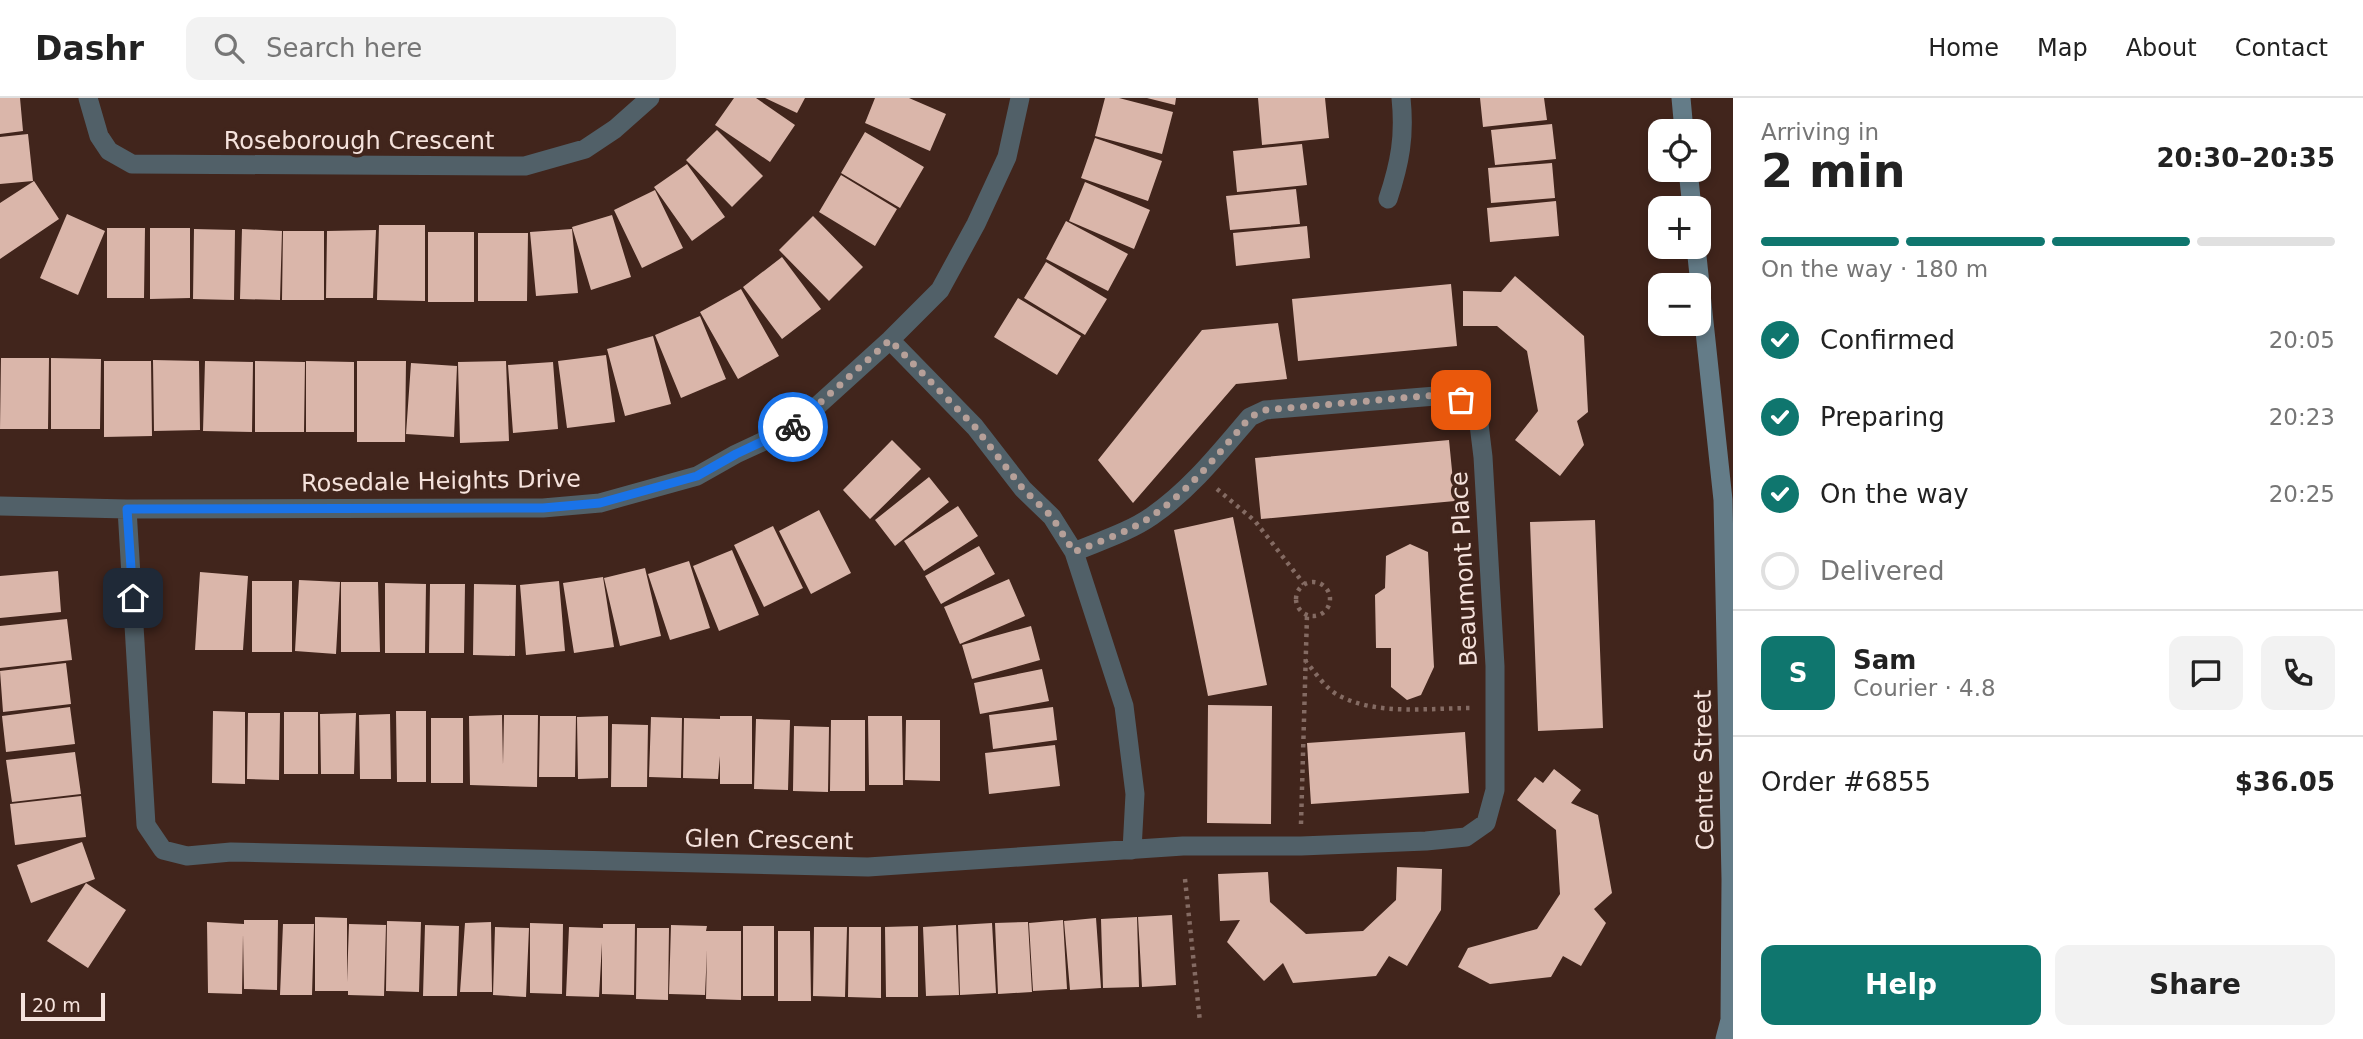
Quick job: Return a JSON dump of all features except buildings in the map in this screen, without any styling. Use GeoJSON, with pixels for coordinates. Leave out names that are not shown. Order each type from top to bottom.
{"type":"FeatureCollection","features":[{"type":"Feature","properties":{"kind":"main road"},"geometry":{"type":"LineString","coordinates":[[1681,98],[1683,119]]}},
{"type":"Feature","properties":{"kind":"main road","name":"Centre Street"},"geometry":{"type":"LineString","coordinates":[[1697,259],[1723,500],[1731,879],[1730,1020],[1725,1039]]}},
{"type":"Feature","properties":{"kind":"main road","name":"Centre Street"},"geometry":{"type":"LineString","coordinates":[[1723,500],[1733,529]]}},
{"type":"Feature","properties":{"kind":"street","name":"Roseborough Crescent"},"geometry":{"type":"LineString","coordinates":[[88,98],[99,136],[109,151],[132,164],[511,166],[525,166],[585,149],[615,129],[650,98]]}},
{"type":"Feature","properties":{"kind":"street","name":"Rosedale Heights Drive"},"geometry":{"type":"LineString","coordinates":[[0,506],[127,509],[543,508],[600,503],[697,476],[794,427],[890,340],[940,290],[1007,157],[1020,98]]}},
{"type":"Feature","properties":{"kind":"street"},"geometry":{"type":"LineString","coordinates":[[1388,200],[1400,163],[1404,125],[1401,98]]}},
{"type":"Feature","properties":{"kind":"street"},"geometry":{"type":"LineString","coordinates":[[890,340],[975,427],[1023,489],[1052,517],[1074,552],[1124,706],[1135,794],[1132,850]]}},
{"type":"Feature","properties":{"kind":"street","name":"Beaumont Place"},"geometry":{"type":"LineString","coordinates":[[1074,552],[1151,517],[1187,488],[1250,417],[1265,410],[1448,394],[1461,400],[1478,416],[1483,457],[1495,666],[1495,790],[1486,823],[1466,837],[1426,841],[1300,846],[1183,846],[1132,850]]}},
{"type":"Feature","properties":{"kind":"street","name":"Glen Crescent"},"geometry":{"type":"LineString","coordinates":[[127,509],[146,825],[163,850],[187,856],[231,852],[868,867],[1132,850]]}},
{"type":"Feature","properties":{"kind":"path"},"geometry":{"type":"LineString","coordinates":[[1199,474],[1255,521],[1304,584]]}},
{"type":"Feature","properties":{"kind":"path"},"geometry":{"type":"LineString","coordinates":[[1309,581],[1326,586],[1331,597],[1324,613],[1307,615],[1298,608],[1297,592],[1304,584],[1309,581]]}},
{"type":"Feature","properties":{"kind":"path"},"geometry":{"type":"LineString","coordinates":[[1301,826],[1307,615]]}},
{"type":"Feature","properties":{"kind":"path"},"geometry":{"type":"LineString","coordinates":[[1304,660],[1336,694],[1360,704],[1388,708],[1494,708]]}},
{"type":"Feature","properties":{"kind":"path"},"geometry":{"type":"LineString","coordinates":[[1185,879],[1200,1022]]}},
{"type":"Feature","properties":{"kind":"way so far"},"geometry":{"type":"LineString","coordinates":[[793,427],[890,340],[975,427],[1023,489],[1052,517],[1074,552],[1151,517],[1187,488],[1250,417],[1265,410],[1448,394],[1461,400]]}},
{"type":"Feature","properties":{"kind":"route"},"geometry":{"type":"LineString","coordinates":[[133,598],[127,509],[543,508],[600,503],[697,476],[793,427]]}}]}
